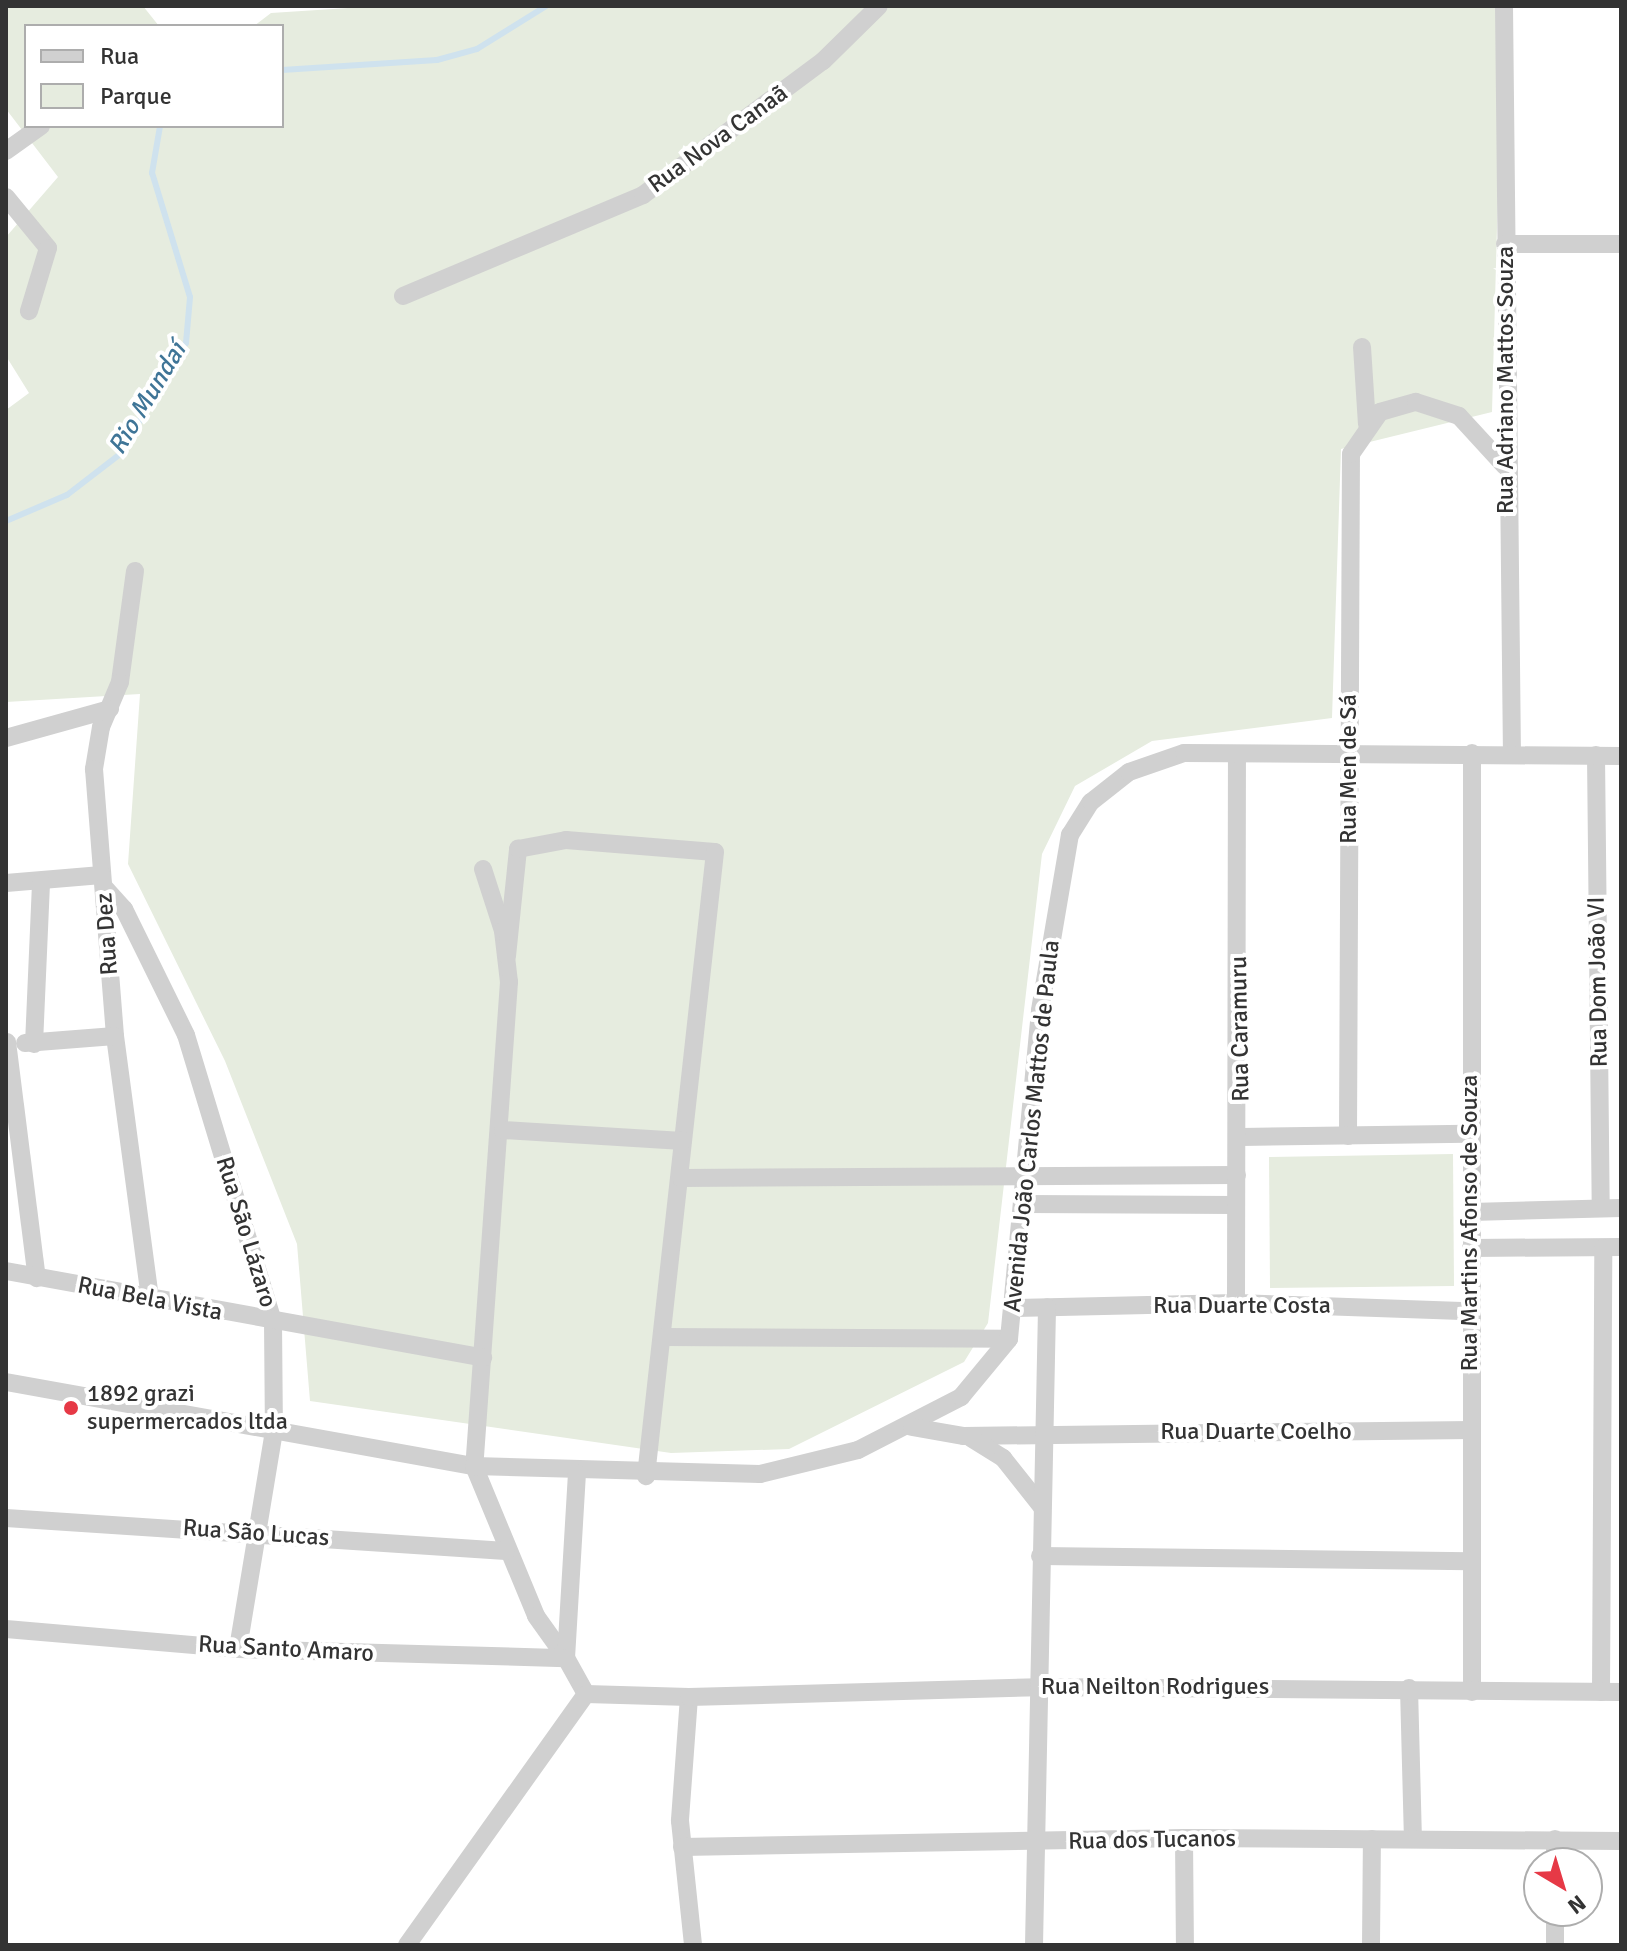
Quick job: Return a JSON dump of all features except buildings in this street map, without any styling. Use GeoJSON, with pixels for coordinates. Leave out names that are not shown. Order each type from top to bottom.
{"type":"FeatureCollection","features":[{"type":"Feature","properties":{"kind":"street","name":"Rua Nova Canaã"},"geometry":{"type":"LineString","coordinates":[[403,296],[643,195],[823,61],[879,6]]}},
{"type":"Feature","properties":{"kind":"street","name":"Rua Adriano Mattos Souza"},"geometry":{"type":"LineString","coordinates":[[1504,6],[1505,466],[1512,754]]}},
{"type":"Feature","properties":{"kind":"street"},"geometry":{"type":"LineString","coordinates":[[6,151],[38,128]]}},
{"type":"Feature","properties":{"kind":"street"},"geometry":{"type":"LineString","coordinates":[[6,197],[48,248],[29,311]]}},
{"type":"Feature","properties":{"kind":"street"},"geometry":{"type":"LineString","coordinates":[[1505,244],[1621,244]]}},
{"type":"Feature","properties":{"kind":"street"},"geometry":{"type":"LineString","coordinates":[[1362,347],[1373,418],[1416,402],[1445,408],[1505,466]]}},
{"type":"Feature","properties":{"kind":"street","name":"Rua Men de Sá"},"geometry":{"type":"LineString","coordinates":[[1348,1136],[1351,454],[1373,418]]}},
{"type":"Feature","properties":{"kind":"street","name":"Rua Dez"},"geometry":{"type":"LineString","coordinates":[[135,571],[110,709],[94,758],[115,1036],[150,1300]]}},
{"type":"Feature","properties":{"kind":"street"},"geometry":{"type":"LineString","coordinates":[[6,738],[110,709]]}},
{"type":"Feature","properties":{"kind":"street","name":"Avenida João Carlos Mattos de Paula"},"geometry":{"type":"LineString","coordinates":[[6,1382],[398,1454],[474,1466],[577,1473],[646,1476],[806,1466],[912,1427],[961,1397],[1009,1339],[1025,1204],[1024,1180],[1040,1010],[1070,835],[1091,802],[1129,772],[1184,753],[1621,756]]}},
{"type":"Feature","properties":{"kind":"street","name":"Rua Martins Afonso de Souza"},"geometry":{"type":"LineString","coordinates":[[1472,753],[1467,1134],[1471,1212],[1472,1692]]}},
{"type":"Feature","properties":{"kind":"street","name":"Rua Caramuru"},"geometry":{"type":"LineString","coordinates":[[1236,1303],[1236,1205],[1241,1137],[1237,755]]}},
{"type":"Feature","properties":{"kind":"street","name":"Rua Dom João VI"},"geometry":{"type":"LineString","coordinates":[[1596,755],[1601,1208]]}},
{"type":"Feature","properties":{"kind":"street"},"geometry":{"type":"LineString","coordinates":[[407,1945],[586,1694],[566,1658],[536,1616],[506,1551],[474,1466],[503,1130],[507,956],[518,849],[566,840],[715,852],[646,1476]]}},
{"type":"Feature","properties":{"kind":"street"},"geometry":{"type":"LineString","coordinates":[[483,869],[507,956]]}},
{"type":"Feature","properties":{"kind":"street"},"geometry":{"type":"LineString","coordinates":[[6,883],[103,881]]}},
{"type":"Feature","properties":{"kind":"street","name":"Rua São Lázaro"},"geometry":{"type":"LineString","coordinates":[[103,881],[124,909],[186,1035],[273,1322],[274,1431],[238,1649]]}},
{"type":"Feature","properties":{"kind":"street"},"geometry":{"type":"LineString","coordinates":[[34,1044],[41,882]]}},
{"type":"Feature","properties":{"kind":"street"},"geometry":{"type":"LineString","coordinates":[[37,1278],[11,1155],[7,1042],[34,1044],[115,1036]]}},
{"type":"Feature","properties":{"kind":"street"},"geometry":{"type":"LineString","coordinates":[[503,1130],[683,1141]]}},
{"type":"Feature","properties":{"kind":"street"},"geometry":{"type":"LineString","coordinates":[[1241,1137],[1467,1134]]}},
{"type":"Feature","properties":{"kind":"street"},"geometry":{"type":"LineString","coordinates":[[681,1178],[1024,1180],[1237,1175]]}},
{"type":"Feature","properties":{"kind":"street"},"geometry":{"type":"LineString","coordinates":[[1025,1204],[1236,1205]]}},
{"type":"Feature","properties":{"kind":"street"},"geometry":{"type":"LineString","coordinates":[[1471,1212],[1621,1208]]}},
{"type":"Feature","properties":{"kind":"street"},"geometry":{"type":"LineString","coordinates":[[1471,1248],[1612,1248],[1601,1692]]}},
{"type":"Feature","properties":{"kind":"street","name":"Rua Bela Vista"},"geometry":{"type":"LineString","coordinates":[[6,1271],[150,1300],[483,1358]]}},
{"type":"Feature","properties":{"kind":"street","name":"Rua Duarte Costa"},"geometry":{"type":"LineString","coordinates":[[1015,1308],[1236,1303],[1469,1311]]}},
{"type":"Feature","properties":{"kind":"street"},"geometry":{"type":"LineString","coordinates":[[1034,1945],[1042,1507],[1040,1433],[1047,1307]]}},
{"type":"Feature","properties":{"kind":"street"},"geometry":{"type":"LineString","coordinates":[[662,1337],[1009,1339]]}},
{"type":"Feature","properties":{"kind":"street"},"geometry":{"type":"LineString","coordinates":[[912,1427],[964,1436],[1003,1458],[1042,1507]]}},
{"type":"Feature","properties":{"kind":"street","name":"Rua Duarte Coelho"},"geometry":{"type":"LineString","coordinates":[[964,1436],[1472,1430]]}},
{"type":"Feature","properties":{"kind":"street"},"geometry":{"type":"LineString","coordinates":[[566,1658],[577,1473]]}},
{"type":"Feature","properties":{"kind":"street","name":"Rua São Lucas"},"geometry":{"type":"LineString","coordinates":[[6,1518],[259,1532],[506,1551]]}},
{"type":"Feature","properties":{"kind":"street"},"geometry":{"type":"LineString","coordinates":[[1040,1556],[1470,1561]]}},
{"type":"Feature","properties":{"kind":"street","name":"Rua Santo Amaro"},"geometry":{"type":"LineString","coordinates":[[6,1629],[238,1649],[566,1658]]}},
{"type":"Feature","properties":{"kind":"street","name":"Rua Neilton Rodrigues"},"geometry":{"type":"LineString","coordinates":[[586,1694],[689,1697],[1037,1687],[1621,1692]]}},
{"type":"Feature","properties":{"kind":"street"},"geometry":{"type":"LineString","coordinates":[[1409,1688],[1413,1839]]}},
{"type":"Feature","properties":{"kind":"street"},"geometry":{"type":"LineString","coordinates":[[689,1697],[682,1847],[693,1945]]}},
{"type":"Feature","properties":{"kind":"street"},"geometry":{"type":"LineString","coordinates":[[1184,1838],[1185,1945]]}},
{"type":"Feature","properties":{"kind":"street","name":"Rua dos Tucanos"},"geometry":{"type":"LineString","coordinates":[[682,1847],[1184,1838],[1621,1841]]}},
{"type":"Feature","properties":{"kind":"street"},"geometry":{"type":"LineString","coordinates":[[1371,1945],[1372,1839]]}},
{"type":"Feature","properties":{"kind":"street"},"geometry":{"type":"LineString","coordinates":[[1555,1839],[1555,1847]]}},
{"type":"Feature","properties":{"kind":"green space"},"geometry":{"type":"Polygon","coordinates":[[[6,6],[143,6],[157,24],[24,24],[24,128],[284,128],[284,24],[257,24],[271,13],[379,6],[1503,6],[1492,412],[1341,449],[1332,718],[1152,741],[1075,786],[1042,854],[988,1323],[964,1362],[789,1449],[671,1453],[310,1401],[297,1244],[225,1061],[128,864],[140,694],[6,702],[6,410],[29,393],[6,356],[6,237],[58,177],[6,109],[6,6]]]}},
{"type":"Feature","properties":{"kind":"green space"},"geometry":{"type":"Polygon","coordinates":[[[1453,1154],[1454,1286],[1270,1288],[1269,1157],[1453,1154]]]}},
{"type":"Feature","properties":{"kind":"waterway","name":"Rio Mundaí"},"geometry":{"type":"LineString","coordinates":[[284,70],[437,60],[477,49],[546,6]]}},
{"type":"Feature","properties":{"kind":"waterway","name":"Rio Mundaí"},"geometry":{"type":"LineString","coordinates":[[6,521],[67,495],[120,454],[186,343],[190,297],[152,173],[160,128]]}},
{"type":"Feature","properties":{"kind":"place","name":"1892 grazi supermercados ltda"},"geometry":{"type":"Point","coordinates":[71,1408]}}]}
